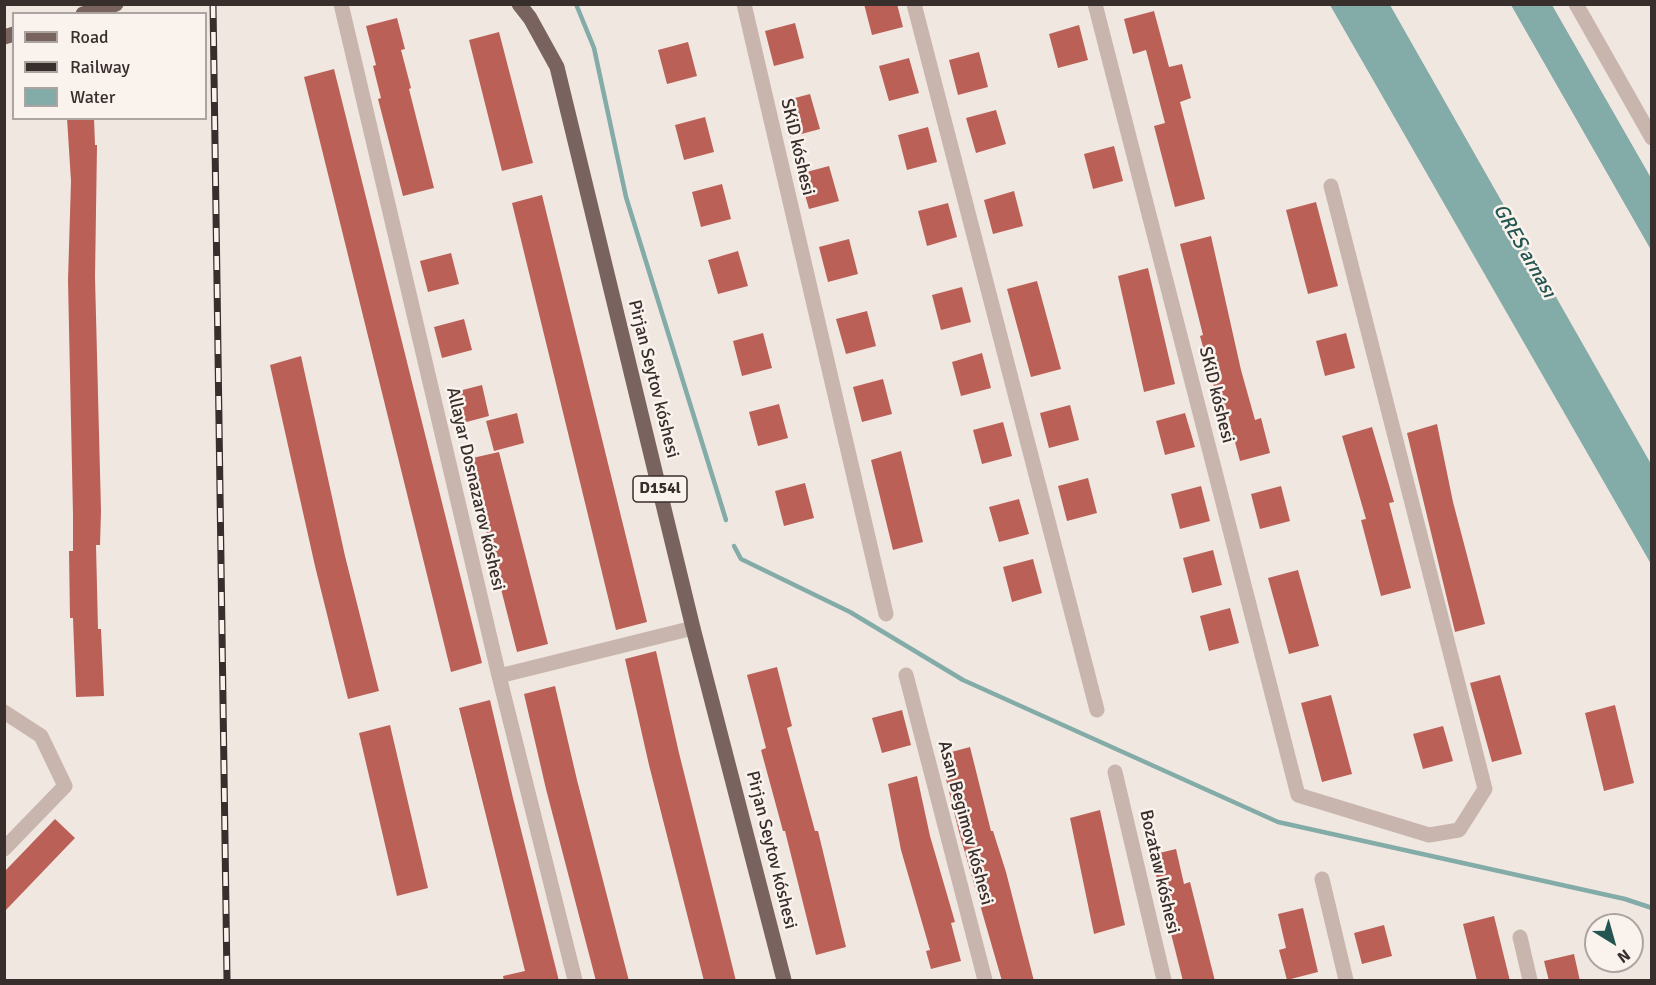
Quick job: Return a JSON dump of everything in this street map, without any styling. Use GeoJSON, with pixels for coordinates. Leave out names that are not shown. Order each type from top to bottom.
{"type":"FeatureCollection","features":[{"type":"Feature","properties":{"kind":"main road","name":"Pirjan Seytov kóshesi"},"geometry":{"type":"LineString","coordinates":[[519,4],[530,18],[557,66],[693,628],[784,981]]}},
{"type":"Feature","properties":{"kind":"main road"},"geometry":{"type":"LineString","coordinates":[[90,12],[114,5]]}},
{"type":"Feature","properties":{"kind":"street","name":"Allayar Dosnazarov kóshesi"},"geometry":{"type":"LineString","coordinates":[[341,4],[499,676],[575,981]]}},
{"type":"Feature","properties":{"kind":"street","name":"SKiD kóshesi"},"geometry":{"type":"LineString","coordinates":[[744,4],[886,614]]}},
{"type":"Feature","properties":{"kind":"street"},"geometry":{"type":"LineString","coordinates":[[914,4],[1097,710]]}},
{"type":"Feature","properties":{"kind":"street","name":"SKiD kóshesi"},"geometry":{"type":"LineString","coordinates":[[1095,4],[1298,795],[1429,835],[1459,830],[1485,789],[1331,186]]}},
{"type":"Feature","properties":{"kind":"street"},"geometry":{"type":"LineString","coordinates":[[1576,4],[1652,138]]}},
{"type":"Feature","properties":{"kind":"street"},"geometry":{"type":"LineString","coordinates":[[499,676],[693,628]]}},
{"type":"Feature","properties":{"kind":"street","name":"Asan Begimov kóshesi"},"geometry":{"type":"LineString","coordinates":[[906,675],[985,981]]}},
{"type":"Feature","properties":{"kind":"street"},"geometry":{"type":"LineString","coordinates":[[4,712],[41,736],[65,786],[4,849]]}},
{"type":"Feature","properties":{"kind":"street","name":"Bozataw kóshesi"},"geometry":{"type":"LineString","coordinates":[[1116,772],[1164,981]]}},
{"type":"Feature","properties":{"kind":"street"},"geometry":{"type":"LineString","coordinates":[[1322,879],[1346,981]]}},
{"type":"Feature","properties":{"kind":"street"},"geometry":{"type":"LineString","coordinates":[[1520,937],[1530,981]]}},
{"type":"Feature","properties":{"kind":"water","name":"GRES arnası"},"geometry":{"type":"Polygon","coordinates":[[[1330,5],[1390,5],[1651,464],[1651,564],[1330,5]]]}},
{"type":"Feature","properties":{"kind":"water"},"geometry":{"type":"Polygon","coordinates":[[[1511,5],[1552,5],[1651,178],[1651,250],[1511,5]]]}},
{"type":"Feature","properties":{"kind":"building"},"geometry":{"type":"Polygon","coordinates":[[[864,4],[897,4],[903,27],[872,35],[864,4]]]}},
{"type":"Feature","properties":{"kind":"building"},"geometry":{"type":"Polygon","coordinates":[[[1154,11],[1169,67],[1182,64],[1191,98],[1180,102],[1205,199],[1175,207],[1154,126],[1165,123],[1146,50],[1133,54],[1124,19],[1154,11]]]}},
{"type":"Feature","properties":{"kind":"building"},"geometry":{"type":"Polygon","coordinates":[[[397,18],[405,49],[401,50],[411,88],[409,89],[434,188],[403,196],[378,99],[381,98],[373,66],[376,65],[366,26],[397,18]]]}},
{"type":"Feature","properties":{"kind":"building"},"geometry":{"type":"Polygon","coordinates":[[[795,23],[804,58],[774,66],[765,31],[795,23]]]}},
{"type":"Feature","properties":{"kind":"building"},"geometry":{"type":"Polygon","coordinates":[[[1079,25],[1088,60],[1058,68],[1049,34],[1079,25]]]}},
{"type":"Feature","properties":{"kind":"building"},"geometry":{"type":"Polygon","coordinates":[[[499,32],[533,163],[502,171],[469,40],[499,32]]]}},
{"type":"Feature","properties":{"kind":"building"},"geometry":{"type":"Polygon","coordinates":[[[688,42],[697,76],[667,84],[658,50],[688,42]]]}},
{"type":"Feature","properties":{"kind":"building"},"geometry":{"type":"Polygon","coordinates":[[[979,52],[988,87],[958,95],[949,60],[979,52]]]}},
{"type":"Feature","properties":{"kind":"building"},"geometry":{"type":"Polygon","coordinates":[[[909,58],[919,93],[889,101],[879,66],[909,58]]]}},
{"type":"Feature","properties":{"kind":"building"},"geometry":{"type":"Polygon","coordinates":[[[334,69],[482,663],[451,672],[304,77],[334,69]]]}},
{"type":"Feature","properties":{"kind":"building"},"geometry":{"type":"Polygon","coordinates":[[[810,94],[820,129],[790,137],[780,102],[810,94]]]}},
{"type":"Feature","properties":{"kind":"building"},"geometry":{"type":"Polygon","coordinates":[[[996,110],[1006,144],[976,153],[966,118],[996,110]]]}},
{"type":"Feature","properties":{"kind":"building"},"geometry":{"type":"Polygon","coordinates":[[[705,117],[714,152],[684,160],[675,125],[705,117]]]}},
{"type":"Feature","properties":{"kind":"building"},"geometry":{"type":"Polygon","coordinates":[[[67,120],[94,120],[95,145],[97,145],[95,277],[101,511],[100,545],[96,545],[98,629],[101,629],[104,696],[76,697],[73,618],[70,618],[69,551],[73,551],[68,280],[71,181],[67,120]]]}},
{"type":"Feature","properties":{"kind":"building"},"geometry":{"type":"Polygon","coordinates":[[[928,127],[937,162],[907,170],[898,135],[928,127]]]}},
{"type":"Feature","properties":{"kind":"building"},"geometry":{"type":"Polygon","coordinates":[[[1114,146],[1123,181],[1093,189],[1084,154],[1114,146]]]}},
{"type":"Feature","properties":{"kind":"building"},"geometry":{"type":"Polygon","coordinates":[[[829,166],[839,201],[809,209],[799,174],[829,166]]]}},
{"type":"Feature","properties":{"kind":"building"},"geometry":{"type":"Polygon","coordinates":[[[722,184],[731,219],[701,227],[692,192],[722,184]]]}},
{"type":"Feature","properties":{"kind":"building"},"geometry":{"type":"Polygon","coordinates":[[[1014,191],[1023,226],[993,234],[984,200],[1014,191]]]}},
{"type":"Feature","properties":{"kind":"building"},"geometry":{"type":"Polygon","coordinates":[[[542,195],[647,622],[616,630],[512,203],[542,195]]]}},
{"type":"Feature","properties":{"kind":"building"},"geometry":{"type":"Polygon","coordinates":[[[1316,202],[1338,286],[1308,294],[1286,210],[1316,202]]]}},
{"type":"Feature","properties":{"kind":"building"},"geometry":{"type":"Polygon","coordinates":[[[948,203],[957,237],[927,246],[918,211],[948,203]]]}},
{"type":"Feature","properties":{"kind":"building"},"geometry":{"type":"Polygon","coordinates":[[[1211,236],[1241,370],[1255,420],[1261,418],[1270,453],[1240,461],[1227,412],[1221,413],[1200,336],[1203,335],[1180,244],[1211,236]]]}},
{"type":"Feature","properties":{"kind":"building"},"geometry":{"type":"Polygon","coordinates":[[[849,239],[858,274],[828,282],[819,247],[849,239]]]}},
{"type":"Feature","properties":{"kind":"building"},"geometry":{"type":"Polygon","coordinates":[[[738,251],[748,286],[718,294],[708,260],[738,251]]]}},
{"type":"Feature","properties":{"kind":"building"},"geometry":{"type":"Polygon","coordinates":[[[451,253],[459,284],[428,292],[420,261],[451,253]]]}},
{"type":"Feature","properties":{"kind":"building"},"geometry":{"type":"Polygon","coordinates":[[[1148,268],[1175,384],[1144,392],[1118,276],[1148,268]]]}},
{"type":"Feature","properties":{"kind":"building"},"geometry":{"type":"Polygon","coordinates":[[[1037,281],[1061,369],[1031,377],[1007,289],[1037,281]]]}},
{"type":"Feature","properties":{"kind":"building"},"geometry":{"type":"Polygon","coordinates":[[[962,287],[971,322],[941,330],[932,295],[962,287]]]}},
{"type":"Feature","properties":{"kind":"building"},"geometry":{"type":"Polygon","coordinates":[[[867,311],[876,346],[846,354],[836,319],[867,311]]]}},
{"type":"Feature","properties":{"kind":"building"},"geometry":{"type":"Polygon","coordinates":[[[464,319],[472,350],[442,358],[434,327],[464,319]]]}},
{"type":"Feature","properties":{"kind":"building"},"geometry":{"type":"Polygon","coordinates":[[[763,333],[772,368],[742,376],[733,341],[763,333]]]}},
{"type":"Feature","properties":{"kind":"building"},"geometry":{"type":"Polygon","coordinates":[[[1346,333],[1355,368],[1325,376],[1316,341],[1346,333]]]}},
{"type":"Feature","properties":{"kind":"building"},"geometry":{"type":"Polygon","coordinates":[[[982,353],[991,388],[961,396],[952,362],[982,353]]]}},
{"type":"Feature","properties":{"kind":"building"},"geometry":{"type":"Polygon","coordinates":[[[301,356],[345,556],[379,691],[348,699],[315,566],[270,365],[301,356]]]}},
{"type":"Feature","properties":{"kind":"building"},"geometry":{"type":"Polygon","coordinates":[[[883,379],[892,414],[862,422],[853,387],[883,379]]]}},
{"type":"Feature","properties":{"kind":"building"},"geometry":{"type":"Polygon","coordinates":[[[482,385],[489,416],[459,424],[451,393],[482,385]]]}},
{"type":"Feature","properties":{"kind":"building"},"geometry":{"type":"Polygon","coordinates":[[[779,404],[788,438],[758,446],[749,412],[779,404]]]}},
{"type":"Feature","properties":{"kind":"building"},"geometry":{"type":"Polygon","coordinates":[[[1070,405],[1079,440],[1049,448],[1040,413],[1070,405]]]}},
{"type":"Feature","properties":{"kind":"building"},"geometry":{"type":"Polygon","coordinates":[[[517,413],[524,443],[494,451],[486,421],[517,413]]]}},
{"type":"Feature","properties":{"kind":"building"},"geometry":{"type":"Polygon","coordinates":[[[1185,413],[1195,447],[1165,455],[1156,421],[1185,413]]]}},
{"type":"Feature","properties":{"kind":"building"},"geometry":{"type":"Polygon","coordinates":[[[1003,422],[1012,456],[982,464],[973,430],[1003,422]]]}},
{"type":"Feature","properties":{"kind":"building"},"geometry":{"type":"Polygon","coordinates":[[[1437,424],[1453,502],[1485,624],[1455,632],[1407,433],[1437,424]]]}},
{"type":"Feature","properties":{"kind":"building"},"geometry":{"type":"Polygon","coordinates":[[[1372,427],[1394,502],[1389,503],[1411,588],[1381,596],[1361,520],[1366,519],[1342,436],[1372,427]]]}},
{"type":"Feature","properties":{"kind":"building"},"geometry":{"type":"Polygon","coordinates":[[[901,451],[923,542],[893,550],[871,460],[901,451]]]}},
{"type":"Feature","properties":{"kind":"building"},"geometry":{"type":"Polygon","coordinates":[[[499,452],[548,644],[517,652],[468,459],[499,452]]]}},
{"type":"Feature","properties":{"kind":"building"},"geometry":{"type":"Polygon","coordinates":[[[1088,478],[1097,513],[1067,521],[1058,486],[1088,478]]]}},
{"type":"Feature","properties":{"kind":"building"},"geometry":{"type":"Polygon","coordinates":[[[805,483],[814,518],[784,526],[775,491],[805,483]]]}},
{"type":"Feature","properties":{"kind":"building"},"geometry":{"type":"Polygon","coordinates":[[[1201,486],[1210,521],[1180,529],[1171,494],[1201,486]]]}},
{"type":"Feature","properties":{"kind":"building"},"geometry":{"type":"Polygon","coordinates":[[[1281,486],[1290,521],[1260,529],[1251,494],[1281,486]]]}},
{"type":"Feature","properties":{"kind":"building"},"geometry":{"type":"Polygon","coordinates":[[[1019,499],[1029,534],[999,542],[989,507],[1019,499]]]}},
{"type":"Feature","properties":{"kind":"building"},"geometry":{"type":"Polygon","coordinates":[[[1213,550],[1222,585],[1192,593],[1183,558],[1213,550]]]}},
{"type":"Feature","properties":{"kind":"building"},"geometry":{"type":"Polygon","coordinates":[[[1033,559],[1042,593],[1012,602],[1003,567],[1033,559]]]}},
{"type":"Feature","properties":{"kind":"building"},"geometry":{"type":"Polygon","coordinates":[[[1298,570],[1319,646],[1289,654],[1268,578],[1298,570]]]}},
{"type":"Feature","properties":{"kind":"building"},"geometry":{"type":"Polygon","coordinates":[[[1230,608],[1239,643],[1209,651],[1200,616],[1230,608]]]}},
{"type":"Feature","properties":{"kind":"building"},"geometry":{"type":"Polygon","coordinates":[[[656,651],[736,981],[704,981],[649,765],[625,659],[656,651]]]}},
{"type":"Feature","properties":{"kind":"building"},"geometry":{"type":"Polygon","coordinates":[[[777,667],[792,726],[787,728],[815,831],[818,831],[846,947],[816,955],[785,831],[783,831],[761,750],[766,748],[747,675],[777,667]]]}},
{"type":"Feature","properties":{"kind":"building"},"geometry":{"type":"Polygon","coordinates":[[[1500,675],[1522,754],[1492,762],[1470,683],[1500,675]]]}},
{"type":"Feature","properties":{"kind":"building"},"geometry":{"type":"Polygon","coordinates":[[[555,686],[629,981],[596,981],[546,789],[524,694],[555,686]]]}},
{"type":"Feature","properties":{"kind":"building"},"geometry":{"type":"Polygon","coordinates":[[[1331,695],[1352,774],[1322,782],[1301,703],[1331,695]]]}},
{"type":"Feature","properties":{"kind":"building"},"geometry":{"type":"Polygon","coordinates":[[[490,700],[559,981],[504,981],[503,976],[525,971],[459,708],[490,700]]]}},
{"type":"Feature","properties":{"kind":"building"},"geometry":{"type":"Polygon","coordinates":[[[1615,705],[1634,783],[1604,791],[1585,713],[1615,705]]]}},
{"type":"Feature","properties":{"kind":"building"},"geometry":{"type":"Polygon","coordinates":[[[902,710],[911,745],[882,753],[872,718],[902,710]]]}},
{"type":"Feature","properties":{"kind":"building"},"geometry":{"type":"Polygon","coordinates":[[[390,725],[428,888],[397,896],[359,733],[390,725]]]}},
{"type":"Feature","properties":{"kind":"building"},"geometry":{"type":"Polygon","coordinates":[[[1443,726],[1453,761],[1423,769],[1413,734],[1443,726]]]}},
{"type":"Feature","properties":{"kind":"building"},"geometry":{"type":"Polygon","coordinates":[[[970,747],[991,831],[993,831],[1006,872],[1034,981],[1002,981],[959,832],[940,755],[970,747]]]}},
{"type":"Feature","properties":{"kind":"building"},"geometry":{"type":"Polygon","coordinates":[[[917,776],[930,836],[955,922],[951,923],[961,961],[931,969],[926,951],[930,950],[901,850],[888,784],[917,776]]]}},
{"type":"Feature","properties":{"kind":"building"},"geometry":{"type":"Polygon","coordinates":[[[1100,810],[1125,925],[1094,934],[1070,818],[1100,810]]]}},
{"type":"Feature","properties":{"kind":"building"},"geometry":{"type":"Polygon","coordinates":[[[55,819],[75,838],[4,912],[5,871],[55,819]]]}},
{"type":"Feature","properties":{"kind":"building"},"geometry":{"type":"Polygon","coordinates":[[[1176,849],[1184,884],[1190,882],[1215,981],[1183,981],[1151,855],[1176,849]]]}},
{"type":"Feature","properties":{"kind":"building"},"geometry":{"type":"Polygon","coordinates":[[[1303,908],[1318,972],[1287,980],[1279,950],[1286,948],[1278,914],[1303,908]]]}},
{"type":"Feature","properties":{"kind":"building"},"geometry":{"type":"Polygon","coordinates":[[[1494,916],[1510,981],[1477,981],[1463,924],[1494,916]]]}},
{"type":"Feature","properties":{"kind":"building"},"geometry":{"type":"Polygon","coordinates":[[[1384,925],[1392,956],[1362,964],[1354,933],[1384,925]]]}},
{"type":"Feature","properties":{"kind":"building"},"geometry":{"type":"Polygon","coordinates":[[[1574,954],[1580,981],[1549,981],[1544,961],[1574,954]]]}},
{"type":"Feature","properties":{"kind":"waterway"},"geometry":{"type":"LineString","coordinates":[[576,4],[594,48],[626,197],[726,520]]}},
{"type":"Feature","properties":{"kind":"waterway"},"geometry":{"type":"LineString","coordinates":[[734,546],[741,559],[850,612],[963,680],[1278,822],[1625,899],[1652,908]]}},
{"type":"Feature","properties":{"kind":"railway"},"geometry":{"type":"LineString","coordinates":[[213,4],[227,980]]}}]}
